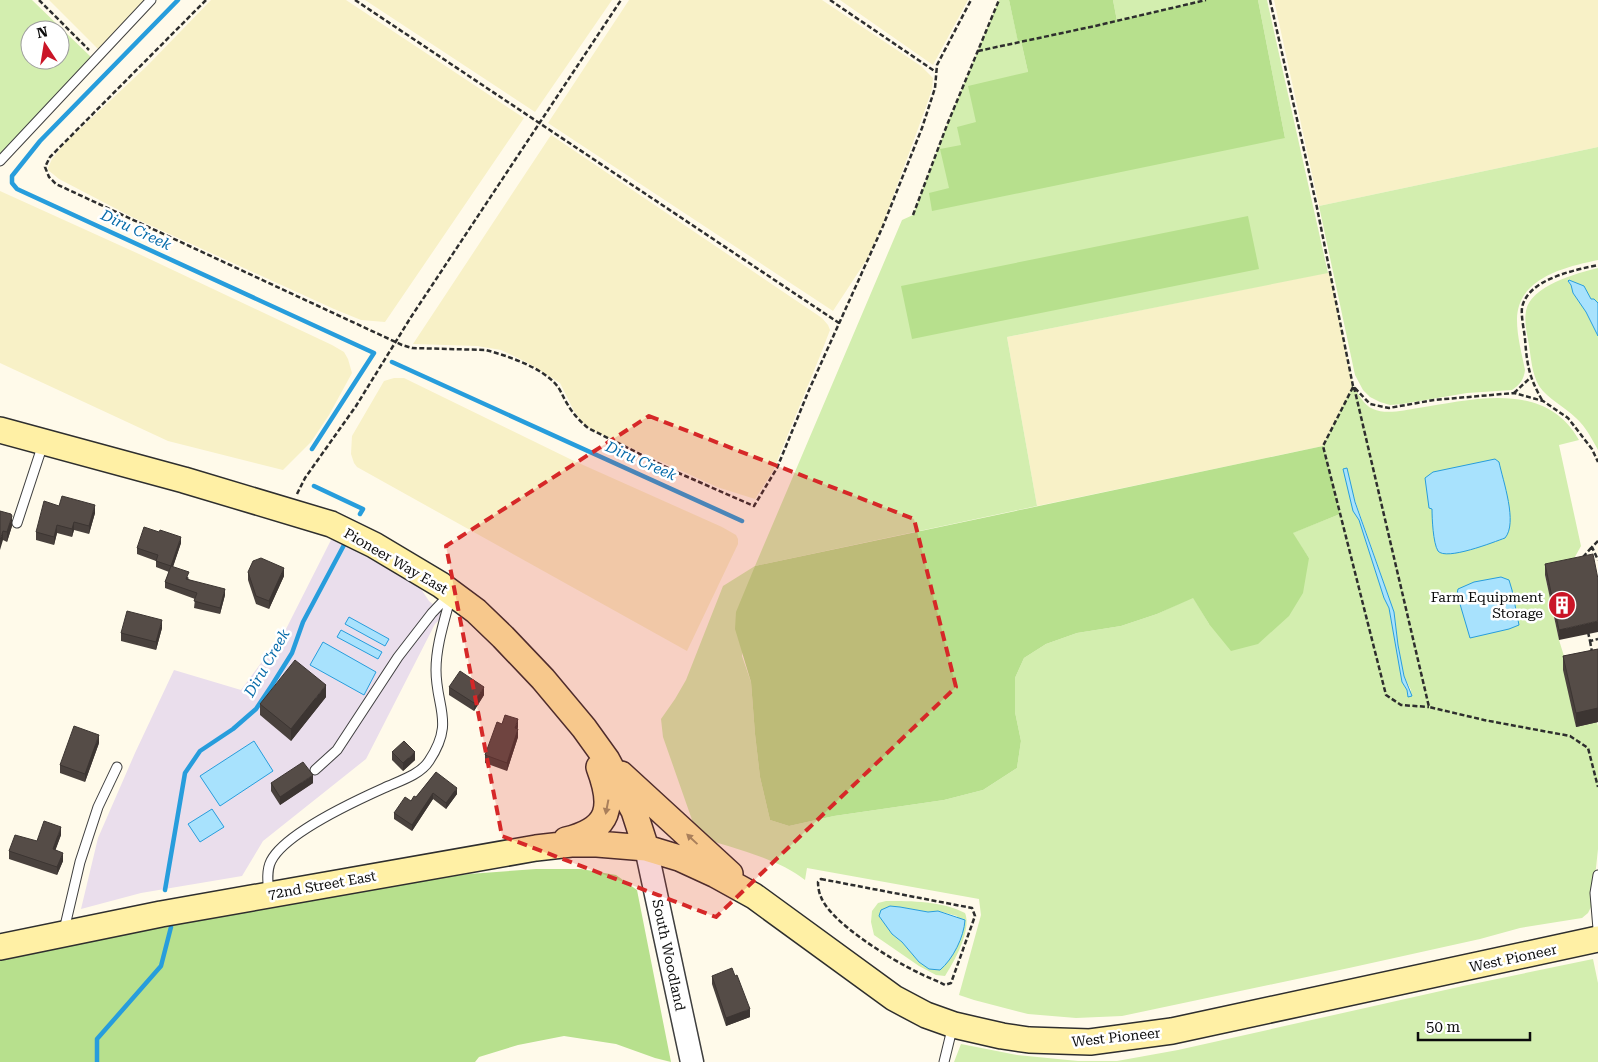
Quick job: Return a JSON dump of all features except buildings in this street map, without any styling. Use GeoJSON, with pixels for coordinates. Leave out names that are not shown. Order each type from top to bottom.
{"type":"FeatureCollection","features":[{"type":"Feature","properties":{"kind":"main road","name":"Pioneer Way East"},"geometry":{"type":"LineString","coordinates":[[0,430],[184,480],[331,524],[374,545],[451,593],[476,611],[503,637],[556,694],[584,728],[607,760],[634,811],[646,848]]}},
{"type":"Feature","properties":{"kind":"main road"},"geometry":{"type":"LineString","coordinates":[[536,848],[576,838],[592,831],[601,822],[606,813],[607,788],[584,728]]}},
{"type":"Feature","properties":{"kind":"main road"},"geometry":{"type":"LineString","coordinates":[[607,760],[754,896]]}},
{"type":"Feature","properties":{"kind":"main road","name":"72nd Street East"},"geometry":{"type":"LineString","coordinates":[[0,947],[161,914],[536,848],[571,844],[596,844],[646,848]]}},
{"type":"Feature","properties":{"kind":"main road","name":"West Pioneer"},"geometry":{"type":"LineString","coordinates":[[646,848],[679,858],[716,875],[754,896],[894,998],[954,1025],[984,1033],[1029,1040],[1090,1042],[1128,1038],[1225,1020],[1598,940]]}},
{"type":"Feature","properties":{"kind":"street","name":"South Woodland"},"geometry":{"type":"LineString","coordinates":[[646,848],[692,1062]]}},
{"type":"Feature","properties":{"kind":"lane"},"geometry":{"type":"LineString","coordinates":[[0,161],[151,0]]}},
{"type":"Feature","properties":{"kind":"lane"},"geometry":{"type":"LineString","coordinates":[[17,522],[44,442]]}},
{"type":"Feature","properties":{"kind":"lane"},"geometry":{"type":"LineString","coordinates":[[315,770],[337,750],[398,657],[432,612],[451,593]]}},
{"type":"Feature","properties":{"kind":"lane"},"geometry":{"type":"LineString","coordinates":[[268,895],[270,861],[282,846],[307,828],[408,778],[429,762],[444,727],[436,669],[437,656],[451,593]]}},
{"type":"Feature","properties":{"kind":"lane"},"geometry":{"type":"LineString","coordinates":[[63,935],[80,862],[98,807],[117,767]]}},
{"type":"Feature","properties":{"kind":"lane"},"geometry":{"type":"LineString","coordinates":[[1598,875],[1595,892],[1598,929]]}},
{"type":"Feature","properties":{"kind":"lane"},"geometry":{"type":"LineString","coordinates":[[944,1062],[954,1025]]}},
{"type":"Feature","properties":{"kind":"path"},"geometry":{"type":"LineString","coordinates":[[39,0],[97,57]]}},
{"type":"Feature","properties":{"kind":"path"},"geometry":{"type":"LineString","coordinates":[[206,0],[58,147],[45,164],[47,174],[56,184],[395,342],[412,348],[494,352],[532,367],[558,387],[578,420],[588,428],[674,471],[754,506],[777,468],[883,226],[922,128],[935,88],[936,72],[941,56],[971,0]]}},
{"type":"Feature","properties":{"kind":"path"},"geometry":{"type":"LineString","coordinates":[[355,0],[839,323]]}},
{"type":"Feature","properties":{"kind":"path"},"geometry":{"type":"LineString","coordinates":[[288,510],[305,478],[356,406],[395,342],[621,0]]}},
{"type":"Feature","properties":{"kind":"path"},"geometry":{"type":"LineString","coordinates":[[830,0],[936,72]]}},
{"type":"Feature","properties":{"kind":"path"},"geometry":{"type":"LineString","coordinates":[[913,215],[943,134],[999,0]]}},
{"type":"Feature","properties":{"kind":"path"},"geometry":{"type":"LineString","coordinates":[[978,51],[1206,0]]}},
{"type":"Feature","properties":{"kind":"path"},"geometry":{"type":"LineString","coordinates":[[1270,0],[1316,203],[1353,386],[1429,707]]}},
{"type":"Feature","properties":{"kind":"path"},"geometry":{"type":"LineString","coordinates":[[1543,402],[1530,377],[1527,366],[1522,308],[1530,292],[1554,276],[1598,264]]}},
{"type":"Feature","properties":{"kind":"path"},"geometry":{"type":"LineString","coordinates":[[1514,393],[1530,377]]}},
{"type":"Feature","properties":{"kind":"path"},"geometry":{"type":"LineString","coordinates":[[1353,386],[1370,404],[1389,408],[1434,400],[1514,393],[1543,402],[1568,418],[1592,449],[1598,462]]}},
{"type":"Feature","properties":{"kind":"path"},"geometry":{"type":"LineString","coordinates":[[1353,386],[1323,446],[1386,695],[1401,704],[1429,707],[1484,720],[1570,736],[1588,748],[1598,787]]}},
{"type":"Feature","properties":{"kind":"path"},"geometry":{"type":"LineString","coordinates":[[1580,562],[1598,541]]}},
{"type":"Feature","properties":{"kind":"path"},"geometry":{"type":"LineString","coordinates":[[1592,547],[1598,560]]}},
{"type":"Feature","properties":{"kind":"path"},"geometry":{"type":"LineString","coordinates":[[1588,632],[1594,660]]}},
{"type":"Feature","properties":{"kind":"path"},"geometry":{"type":"LineString","coordinates":[[1590,641],[1598,639]]}},
{"type":"Feature","properties":{"kind":"path"},"geometry":{"type":"LineString","coordinates":[[818,880],[828,880],[972,908],[975,916],[951,983],[947,985],[916,972],[888,957],[855,933],[833,914],[821,898],[818,880]]}},
{"type":"Feature","properties":{"kind":"highlighted area"},"geometry":{"type":"Polygon","coordinates":[[[649,416],[914,519],[956,687],[716,917],[502,836],[446,546],[649,416]]]}},
{"type":"Feature","properties":{"kind":"shaded area"},"geometry":{"type":"Polygon","coordinates":[[[49,0],[145,0],[98,49],[49,0]]]}},
{"type":"Feature","properties":{"kind":"shaded area"},"geometry":{"type":"Polygon","coordinates":[[[211,0],[346,0],[524,118],[385,322],[361,320],[334,309],[132,217],[59,179],[48,170],[52,159],[65,143],[147,66],[211,0]]]}},
{"type":"Feature","properties":{"kind":"shaded area"},"geometry":{"type":"Polygon","coordinates":[[[365,0],[612,0],[535,112],[365,0]]]}},
{"type":"Feature","properties":{"kind":"shaded area"},"geometry":{"type":"Polygon","coordinates":[[[629,0],[822,0],[921,66],[933,78],[932,89],[926,107],[883,224],[867,259],[833,311],[548,123],[629,0]]]}},
{"type":"Feature","properties":{"kind":"shaded area"},"geometry":{"type":"Polygon","coordinates":[[[840,0],[968,0],[933,65],[840,0]]]}},
{"type":"Feature","properties":{"kind":"shaded area"},"geometry":{"type":"Polygon","coordinates":[[[1274,0],[1598,0],[1598,147],[1319,206],[1274,0]]]}},
{"type":"Feature","properties":{"kind":"shaded area"},"geometry":{"type":"Polygon","coordinates":[[[551,135],[822,318],[828,325],[830,330],[773,471],[755,499],[717,487],[594,431],[583,423],[574,411],[560,383],[528,363],[501,350],[477,346],[413,344],[551,135]]]}},
{"type":"Feature","properties":{"kind":"shaded area"},"geometry":{"type":"Polygon","coordinates":[[[0,191],[139,254],[344,352],[352,373],[329,415],[311,442],[283,470],[168,441],[0,363],[0,191]]]}},
{"type":"Feature","properties":{"kind":"shaded area"},"geometry":{"type":"Polygon","coordinates":[[[1330,272],[1353,386],[1323,446],[1037,506],[1007,337],[1330,272]]]}},
{"type":"Feature","properties":{"kind":"shaded area"},"geometry":{"type":"Polygon","coordinates":[[[404,378],[572,460],[736,535],[738,544],[687,651],[357,467],[351,454],[352,436],[384,381],[404,378]]]}},
{"type":"Feature","properties":{"kind":"shaded area"},"geometry":{"type":"Polygon","coordinates":[[[332,538],[421,589],[429,601],[446,614],[435,624],[366,759],[263,841],[242,876],[141,893],[81,909],[98,838],[174,670],[241,690],[286,629],[332,538]]]}},
{"type":"Feature","properties":{"kind":"green space"},"geometry":{"type":"Polygon","coordinates":[[[0,0],[32,0],[53,20],[20,20],[20,70],[70,70],[70,37],[91,57],[0,154],[0,0]]]}},
{"type":"Feature","properties":{"kind":"green space"},"geometry":{"type":"Polygon","coordinates":[[[999,0],[1009,0],[1018,41],[1021,41],[1028,72],[1285,138],[1258,0],[1267,0],[1328,273],[1007,337],[1037,506],[755,566],[902,220],[913,215],[947,125],[999,0]]]}},
{"type":"Feature","properties":{"kind":"green space"},"geometry":{"type":"Polygon","coordinates":[[[1009,0],[1113,0],[1117,21],[1206,0],[1258,0],[1285,138],[932,211],[929,193],[949,188],[940,149],[961,145],[957,127],[976,122],[968,86],[1028,72],[1021,41],[1018,42],[1009,0]]]}},
{"type":"Feature","properties":{"kind":"green space"},"geometry":{"type":"Polygon","coordinates":[[[1113,0],[1207,0],[1117,21],[1113,0]]]}},
{"type":"Feature","properties":{"kind":"green space"},"geometry":{"type":"Polygon","coordinates":[[[1598,147],[1598,260],[1571,266],[1545,277],[1534,284],[1525,294],[1519,306],[1517,320],[1525,370],[1523,379],[1519,384],[1512,390],[1467,393],[1402,404],[1390,405],[1370,397],[1363,390],[1355,375],[1319,206],[1598,147]]]}},
{"type":"Feature","properties":{"kind":"green space"},"geometry":{"type":"Polygon","coordinates":[[[1248,216],[1259,269],[912,339],[901,286],[1248,216]]]}},
{"type":"Feature","properties":{"kind":"green space"},"geometry":{"type":"Polygon","coordinates":[[[1598,268],[1598,303],[1591,299],[1584,286],[1568,282],[1598,336],[1598,450],[1580,422],[1539,386],[1532,366],[1525,319],[1529,302],[1536,294],[1567,277],[1598,268]]]}},
{"type":"Feature","properties":{"kind":"green space"},"geometry":{"type":"Polygon","coordinates":[[[1353,386],[1366,405],[1384,412],[1485,398],[1507,398],[1528,401],[1547,408],[1565,421],[1579,440],[1559,445],[1581,546],[1571,564],[1545,575],[1559,640],[1568,669],[1576,727],[1597,722],[1598,726],[1598,849],[1592,905],[1588,913],[1582,918],[1520,928],[1480,939],[1349,968],[1122,1016],[1076,1018],[1028,1014],[959,995],[981,915],[979,899],[807,868],[805,880],[768,860],[740,849],[698,837],[663,737],[661,719],[686,680],[723,586],[755,566],[742,656],[751,682],[760,777],[770,820],[789,826],[834,816],[944,800],[983,790],[1017,768],[1021,741],[1015,712],[1015,678],[1024,658],[1046,644],[1077,633],[1121,626],[1157,614],[1193,597],[1209,624],[1309,558],[1292,533],[1340,514],[1323,446],[1353,386]],[[1351,489],[1353,511],[1359,520],[1384,598],[1389,608],[1402,682],[1407,690],[1408,697],[1411,690],[1404,676],[1394,612],[1351,489]]]}},
{"type":"Feature","properties":{"kind":"green space"},"geometry":{"type":"Polygon","coordinates":[[[1323,446],[1340,514],[1293,533],[1309,558],[1303,593],[1289,616],[1258,644],[1231,651],[1209,624],[1193,598],[1157,614],[1121,626],[1077,633],[1046,644],[1024,658],[1015,678],[1015,712],[1021,741],[1017,768],[983,790],[944,800],[834,816],[789,826],[770,820],[760,777],[751,682],[735,629],[736,612],[755,566],[1323,446]]]}},
{"type":"Feature","properties":{"kind":"green space"},"geometry":{"type":"Polygon","coordinates":[[[536,869],[581,869],[616,875],[637,890],[671,1062],[616,1044],[564,1036],[518,1045],[479,1057],[475,1062],[0,1062],[0,958],[326,895],[469,874],[536,869]]]}},
{"type":"Feature","properties":{"kind":"green space"},"geometry":{"type":"Polygon","coordinates":[[[886,901],[927,902],[947,906],[965,913],[967,920],[964,937],[945,976],[936,975],[919,966],[874,935],[871,922],[872,911],[878,903],[886,901]],[[890,906],[879,916],[892,934],[902,942],[919,962],[956,948],[960,938],[957,916],[938,911],[928,912],[890,906]]]}},
{"type":"Feature","properties":{"kind":"green space"},"geometry":{"type":"Polygon","coordinates":[[[1593,959],[1598,983],[1598,1062],[954,1062],[961,1044],[1017,1055],[1078,1061],[1117,1061],[1178,1050],[1593,959]]]}},
{"type":"Feature","properties":{"kind":"water"},"geometry":{"type":"Polygon","coordinates":[[[1569,280],[1584,286],[1591,299],[1598,303],[1598,336],[1586,312],[1573,293],[1569,280]]]}},
{"type":"Feature","properties":{"kind":"water"},"geometry":{"type":"Polygon","coordinates":[[[1495,459],[1499,462],[1510,512],[1509,531],[1505,538],[1481,547],[1450,554],[1438,551],[1425,478],[1433,472],[1495,459]]]}},
{"type":"Feature","properties":{"kind":"water"},"geometry":{"type":"Polygon","coordinates":[[[1347,468],[1355,502],[1394,612],[1404,676],[1412,696],[1408,697],[1407,690],[1402,682],[1389,608],[1384,598],[1359,520],[1353,511],[1343,469],[1347,468]]]}},
{"type":"Feature","properties":{"kind":"water"},"geometry":{"type":"Polygon","coordinates":[[[1501,577],[1509,580],[1519,625],[1470,638],[1457,594],[1458,589],[1474,582],[1501,577]]]}},
{"type":"Feature","properties":{"kind":"water"},"geometry":{"type":"Polygon","coordinates":[[[349,617],[389,639],[385,646],[345,624],[349,617]]]}},
{"type":"Feature","properties":{"kind":"water"},"geometry":{"type":"Polygon","coordinates":[[[341,630],[382,652],[378,659],[337,637],[341,630]]]}},
{"type":"Feature","properties":{"kind":"water"},"geometry":{"type":"Polygon","coordinates":[[[323,642],[376,672],[364,695],[310,665],[323,642]]]}},
{"type":"Feature","properties":{"kind":"water"},"geometry":{"type":"Polygon","coordinates":[[[254,741],[273,771],[220,806],[200,776],[254,741]]]}},
{"type":"Feature","properties":{"kind":"water"},"geometry":{"type":"Polygon","coordinates":[[[212,809],[224,827],[200,842],[188,824],[212,809]]]}},
{"type":"Feature","properties":{"kind":"water"},"geometry":{"type":"Polygon","coordinates":[[[890,906],[928,912],[938,911],[965,920],[957,947],[940,970],[929,969],[919,962],[902,942],[892,934],[879,916],[881,910],[890,906]]]}},
{"type":"Feature","properties":{"kind":"waterway","name":"Diru Creek"},"geometry":{"type":"LineString","coordinates":[[178,0],[40,141],[12,176],[12,183],[17,189],[374,353],[312,449]]}},
{"type":"Feature","properties":{"kind":"waterway","name":"Diru Creek"},"geometry":{"type":"LineString","coordinates":[[392,362],[742,521]]}},
{"type":"Feature","properties":{"kind":"waterway","name":"Diru Creek"},"geometry":{"type":"LineString","coordinates":[[314,486],[363,509],[360,514]]}},
{"type":"Feature","properties":{"kind":"waterway","name":"Diru Creek"},"geometry":{"type":"LineString","coordinates":[[165,890],[185,773],[200,751],[233,729],[256,709],[292,653],[303,622],[344,545]]}},
{"type":"Feature","properties":{"kind":"waterway","name":"Diru Creek"},"geometry":{"type":"LineString","coordinates":[[97,1062],[97,1039],[161,966],[171,927]]}},
{"type":"Feature","properties":{"kind":"place","name":"Farm Equipment Storage"},"geometry":{"type":"Point","coordinates":[1562,605]}}]}
